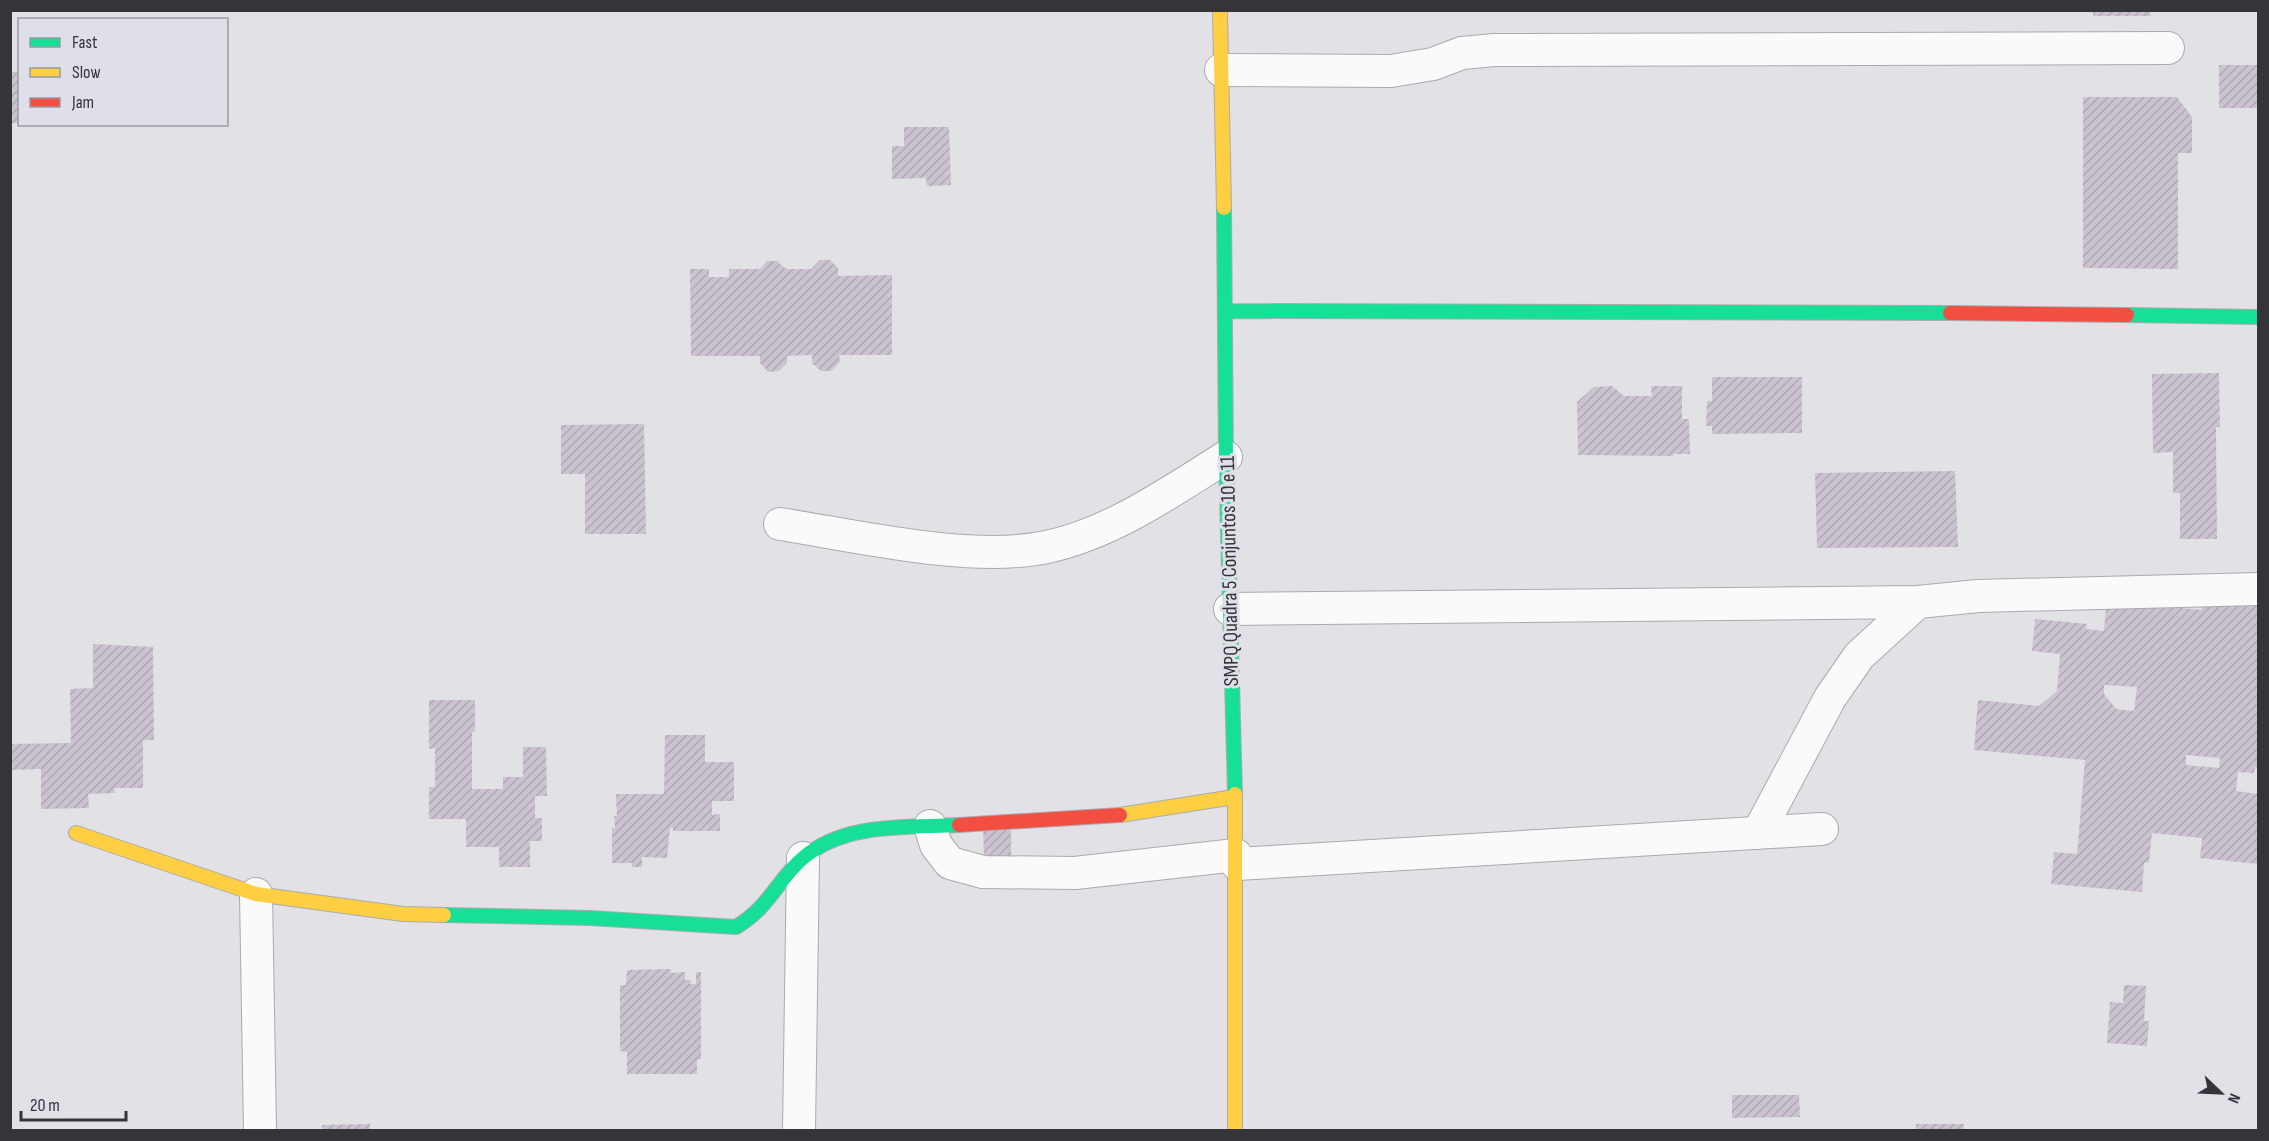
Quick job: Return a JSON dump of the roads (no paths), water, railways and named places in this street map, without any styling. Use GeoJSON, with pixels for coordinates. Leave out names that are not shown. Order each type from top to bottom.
{"type":"FeatureCollection","features":[{"type":"Feature","properties":{"kind":"street","name":"SMPQ Quadra 5 Conjuntos 10 e 11"},"geometry":{"type":"LineString","coordinates":[[1220,10],[1226,311],[1226,458],[1236,860],[1235,1131]]}},
{"type":"Feature","properties":{"kind":"street"},"geometry":{"type":"LineString","coordinates":[[1221,70],[1391,71],[1433,64],[1462,54],[1513,50],[2168,48]]}},
{"type":"Feature","properties":{"kind":"street"},"geometry":{"type":"LineString","coordinates":[[1226,311],[1825,312],[2259,317]]}},
{"type":"Feature","properties":{"kind":"street"},"geometry":{"type":"LineString","coordinates":[[780,524],[919,546],[1007,552],[1047,547],[1082,536],[1144,508],[1226,458]]}},
{"type":"Feature","properties":{"kind":"street"},"geometry":{"type":"LineString","coordinates":[[1230,609],[1918,602],[1978,596],[2259,589]]}},
{"type":"Feature","properties":{"kind":"street"},"geometry":{"type":"LineString","coordinates":[[1758,833],[1797,756],[1841,681],[1859,656],[1918,602]]}},
{"type":"Feature","properties":{"kind":"street"},"geometry":{"type":"LineString","coordinates":[[76,833],[256,894],[403,914],[590,918],[736,927],[755,916],[803,858],[839,836],[883,829],[1116,816],[1234,796]]}},
{"type":"Feature","properties":{"kind":"street"},"geometry":{"type":"LineString","coordinates":[[930,826],[936,845],[950,863],[983,872],[1075,873],[1236,860],[1822,829]]}},
{"type":"Feature","properties":{"kind":"street"},"geometry":{"type":"LineString","coordinates":[[799,1131],[803,858]]}},
{"type":"Feature","properties":{"kind":"street"},"geometry":{"type":"LineString","coordinates":[[256,894],[260,1131]]}}]}
